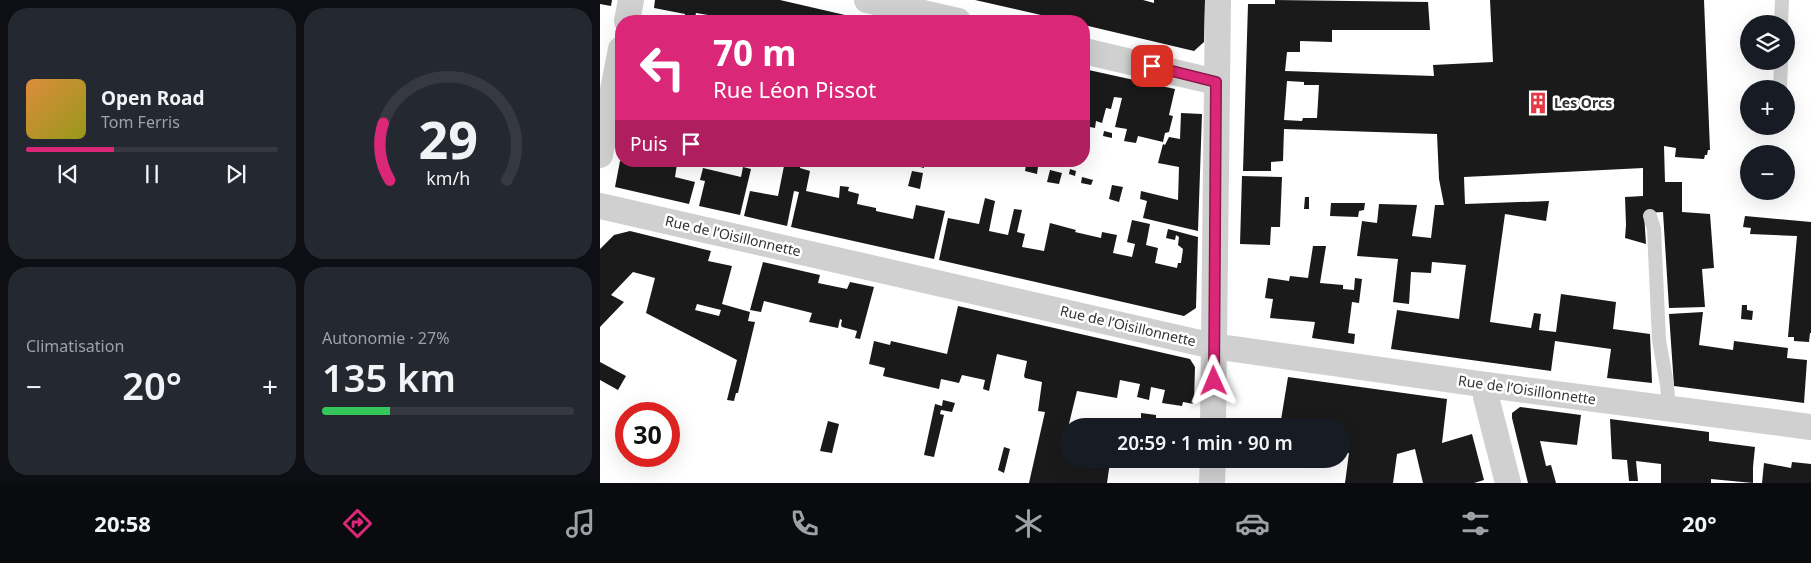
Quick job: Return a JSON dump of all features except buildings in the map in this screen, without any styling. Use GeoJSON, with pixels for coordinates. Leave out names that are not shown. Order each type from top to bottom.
{"type":"FeatureCollection","features":[{"type":"Feature","properties":{"kind":"street"},"geometry":{"type":"LineString","coordinates":[[628,15],[631,0]]}},
{"type":"Feature","properties":{"kind":"street"},"geometry":{"type":"LineString","coordinates":[[867,0],[932,15]]}},
{"type":"Feature","properties":{"kind":"street"},"geometry":{"type":"LineString","coordinates":[[1213,418],[1218,0]]}},
{"type":"Feature","properties":{"kind":"street"},"geometry":{"type":"LineString","coordinates":[[1090,52],[1216,82]]}},
{"type":"Feature","properties":{"kind":"street"},"geometry":{"type":"LineString","coordinates":[[600,155],[615,79]]}},
{"type":"Feature","properties":{"kind":"street","name":"Rue de l’Oisillonnette"},"geometry":{"type":"LineString","coordinates":[[600,206],[1214,346],[1487,385],[1811,427]]}},
{"type":"Feature","properties":{"kind":"street"},"geometry":{"type":"LineString","coordinates":[[1487,385],[1486,397],[1508,483]]}},
{"type":"Feature","properties":{"kind":"street"},"geometry":{"type":"LineString","coordinates":[[1212,483],[1213,468]]}},
{"type":"Feature","properties":{"kind":"lane"},"geometry":{"type":"LineString","coordinates":[[1781,15],[1782,0]]}},
{"type":"Feature","properties":{"kind":"lane"},"geometry":{"type":"LineString","coordinates":[[1650,216],[1654,228],[1659,340],[1669,409]]}},
{"type":"Feature","properties":{"kind":"place","name":"Les Orcs"},"geometry":{"type":"Point","coordinates":[1538,103]}},
{"type":"Feature","properties":{"kind":"route"},"geometry":{"type":"LineString","coordinates":[[1152,66],[1216,82],[1214,381]]}}]}
